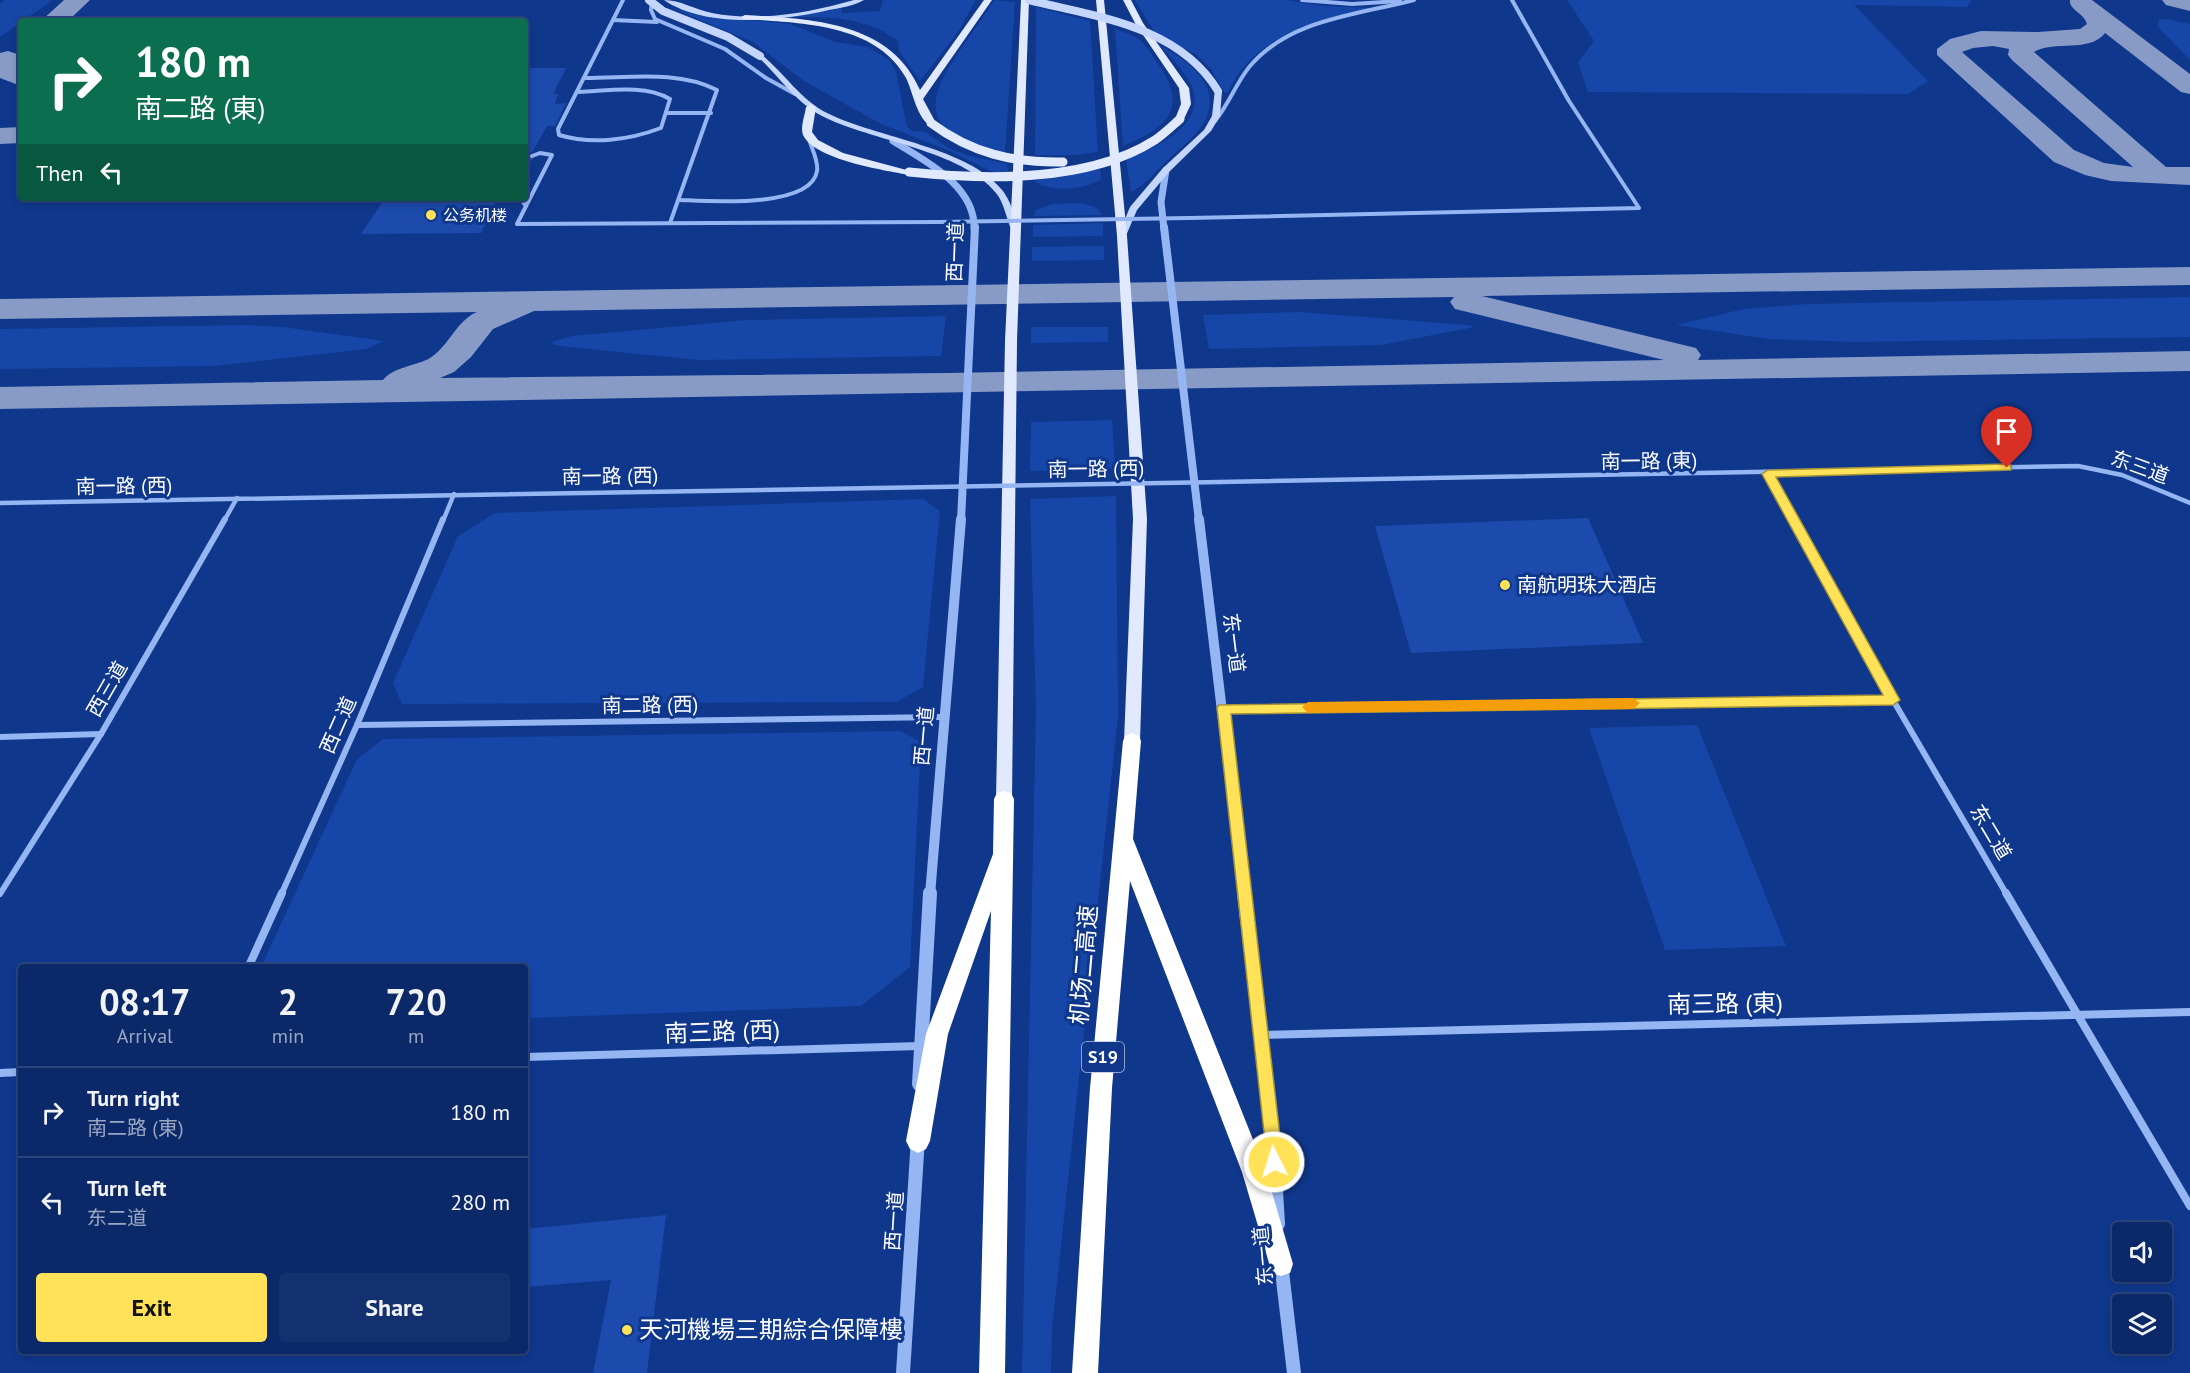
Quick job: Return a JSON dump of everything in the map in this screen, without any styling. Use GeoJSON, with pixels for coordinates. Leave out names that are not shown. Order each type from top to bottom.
{"type":"FeatureCollection","features":[{"type":"Feature","properties":{"kind":"highway","name":"机场二高速"},"geometry":{"type":"LineString","coordinates":[[1085,1373],[1101,1088],[1132,741]]}},
{"type":"Feature","properties":{"kind":"highway"},"geometry":{"type":"LineString","coordinates":[[992,1373],[1004,800]]}},
{"type":"Feature","properties":{"kind":"highway"},"geometry":{"type":"LineString","coordinates":[[1123,837],[1254,1172],[1281,1264]]}},
{"type":"Feature","properties":{"kind":"highway"},"geometry":{"type":"LineString","coordinates":[[918,1141],[937,1034],[1004,845]]}},
{"type":"Feature","properties":{"kind":"main road"},"geometry":{"type":"LineString","coordinates":[[651,0],[663,11],[728,36],[760,56],[788,81],[811,107],[840,122],[943,157],[975,172],[998,189],[1007,204],[1015,229]]}},
{"type":"Feature","properties":{"kind":"main road"},"geometry":{"type":"LineString","coordinates":[[667,0],[700,12],[828,26],[864,38],[891,53],[905,69],[920,97],[921,109],[931,123],[961,145],[1004,159],[1060,162],[1123,155]]}},
{"type":"Feature","properties":{"kind":"main road"},"geometry":{"type":"LineString","coordinates":[[745,17],[806,13],[861,0]]}},
{"type":"Feature","properties":{"kind":"main road"},"geometry":{"type":"LineString","coordinates":[[920,97],[988,0]]}},
{"type":"Feature","properties":{"kind":"main road"},"geometry":{"type":"LineString","coordinates":[[1004,800],[1015,229],[1027,0],[1126,27],[1174,45],[1203,67],[1213,79],[1218,91],[1216,116],[1207,131],[1166,170],[1133,208],[1122,236]]}},
{"type":"Feature","properties":{"kind":"main road"},"geometry":{"type":"LineString","coordinates":[[1100,0],[1122,236],[1140,519],[1132,741]]}},
{"type":"Feature","properties":{"kind":"main road"},"geometry":{"type":"LineString","coordinates":[[811,107],[808,134],[838,153],[909,172],[952,176],[1020,176],[1063,170],[1123,155],[1161,137],[1180,118],[1186,104],[1184,87],[1139,23],[1127,0]]}},
{"type":"Feature","properties":{"kind":"street"},"geometry":{"type":"LineString","coordinates":[[579,92],[658,93],[670,99],[661,128],[637,137],[564,137],[559,135],[558,129],[579,92],[623,0]]}},
{"type":"Feature","properties":{"kind":"street"},"geometry":{"type":"LineString","coordinates":[[651,0],[651,10],[655,19],[725,49],[766,78],[798,95]]}},
{"type":"Feature","properties":{"kind":"street"},"geometry":{"type":"LineString","coordinates":[[1302,0],[1352,4],[1407,0]]}},
{"type":"Feature","properties":{"kind":"street"},"geometry":{"type":"LineString","coordinates":[[1207,131],[1229,104],[1249,67],[1278,42],[1322,23],[1414,0]]}},
{"type":"Feature","properties":{"kind":"street"},"geometry":{"type":"LineString","coordinates":[[532,156],[540,153],[552,155],[517,224],[940,222],[1639,208],[1569,101],[1512,0]]}},
{"type":"Feature","properties":{"kind":"street"},"geometry":{"type":"LineString","coordinates":[[613,20],[644,21],[667,25]]}},
{"type":"Feature","properties":{"kind":"street"},"geometry":{"type":"LineString","coordinates":[[586,78],[697,80],[717,90],[711,113],[670,223]]}},
{"type":"Feature","properties":{"kind":"street"},"geometry":{"type":"LineString","coordinates":[[666,113],[711,113]]}},
{"type":"Feature","properties":{"kind":"street"},"geometry":{"type":"LineString","coordinates":[[680,200],[774,199],[797,193],[812,182],[817,170],[808,134]]}},
{"type":"Feature","properties":{"kind":"street","name":"西一道"},"geometry":{"type":"LineString","coordinates":[[893,141],[946,176],[970,202],[975,218],[960,532],[920,1046],[918,1141],[903,1373]]}},
{"type":"Feature","properties":{"kind":"street","name":"东一道"},"geometry":{"type":"LineString","coordinates":[[1166,170],[1161,202],[1224,708],[1273,1141],[1281,1264],[1294,1373]]}},
{"type":"Feature","properties":{"kind":"street"},"geometry":{"type":"LineString","coordinates":[[522,201],[526,206]]}},
{"type":"Feature","properties":{"kind":"street","name":"南一路 (東)"},"geometry":{"type":"LineString","coordinates":[[1220,482],[1768,474],[2078,466]]}},
{"type":"Feature","properties":{"kind":"street","name":"东三道"},"geometry":{"type":"LineString","coordinates":[[2078,466],[2103,468],[2124,474],[2190,503]]}},
{"type":"Feature","properties":{"kind":"street","name":"东二道"},"geometry":{"type":"LineString","coordinates":[[1768,474],[1893,700],[2080,1014],[2190,1206]]}},
{"type":"Feature","properties":{"kind":"street","name":"南一路 (西)"},"geometry":{"type":"LineString","coordinates":[[0,503],[1220,482]]}},
{"type":"Feature","properties":{"kind":"street","name":"西二道"},"geometry":{"type":"LineString","coordinates":[[250,964],[357,725],[454,494]]}},
{"type":"Feature","properties":{"kind":"street","name":"西三道"},"geometry":{"type":"LineString","coordinates":[[0,894],[101,734],[237,498]]}},
{"type":"Feature","properties":{"kind":"street"},"geometry":{"type":"LineString","coordinates":[[1224,708],[1893,700]]}},
{"type":"Feature","properties":{"kind":"street","name":"南二路 (西)"},"geometry":{"type":"LineString","coordinates":[[357,725],[944,717]]}},
{"type":"Feature","properties":{"kind":"street"},"geometry":{"type":"LineString","coordinates":[[0,737],[101,734]]}},
{"type":"Feature","properties":{"kind":"street","name":"南三路 (東)"},"geometry":{"type":"LineString","coordinates":[[1261,1035],[2190,1012]]}},
{"type":"Feature","properties":{"kind":"street","name":"南三路 (西)"},"geometry":{"type":"LineString","coordinates":[[528,1057],[920,1046]]}},
{"type":"Feature","properties":{"kind":"street"},"geometry":{"type":"LineString","coordinates":[[0,1073],[18,1072]]}},
{"type":"Feature","properties":{"kind":"shaded area"},"geometry":{"type":"Polygon","coordinates":[[[5,0],[53,0],[27,18],[18,18],[18,24],[0,37],[0,4],[5,0]]]}},
{"type":"Feature","properties":{"kind":"shaded area"},"geometry":{"type":"Polygon","coordinates":[[[883,0],[976,0],[956,35],[920,81],[899,51],[898,41],[886,33],[847,20],[791,17],[842,8],[842,13],[880,11],[883,0]]]}},
{"type":"Feature","properties":{"kind":"shaded area"},"geometry":{"type":"Polygon","coordinates":[[[994,0],[1015,2],[1005,152],[967,141],[945,127],[936,110],[938,91],[948,70],[994,0]]]}},
{"type":"Feature","properties":{"kind":"shaded area"},"geometry":{"type":"Polygon","coordinates":[[[1135,0],[1285,0],[1324,6],[1372,8],[1330,18],[1289,33],[1254,57],[1239,73],[1228,92],[1224,92],[1211,69],[1197,55],[1155,33],[1135,0]]]}},
{"type":"Feature","properties":{"kind":"shaded area"},"geometry":{"type":"Polygon","coordinates":[[[1567,0],[1972,0],[1967,7],[1854,5],[1928,81],[1908,94],[1588,92],[1578,63],[1594,41],[1567,0]]]}},
{"type":"Feature","properties":{"kind":"shaded area"},"geometry":{"type":"Polygon","coordinates":[[[667,6],[698,15],[790,24],[835,42],[868,47],[889,60],[896,72],[907,127],[913,131],[925,132],[950,149],[1007,164],[1008,172],[994,173],[952,152],[881,124],[804,81],[753,42],[667,6]]]}},
{"type":"Feature","properties":{"kind":"shaded area"},"geometry":{"type":"Polygon","coordinates":[[[1036,7],[1090,21],[1098,152],[1076,155],[1035,155],[1036,7]]]}},
{"type":"Feature","properties":{"kind":"shaded area"},"geometry":{"type":"Polygon","coordinates":[[[2166,19],[2190,24],[2190,60],[2157,26],[2159,20],[2166,19]]]}},
{"type":"Feature","properties":{"kind":"shaded area"},"geometry":{"type":"Polygon","coordinates":[[[1115,29],[1136,37],[1144,44],[1167,78],[1172,92],[1169,114],[1162,123],[1139,139],[1123,146],[1115,29]]]}},
{"type":"Feature","properties":{"kind":"shaded area"},"geometry":{"type":"Polygon","coordinates":[[[1161,46],[1191,66],[1200,75],[1209,96],[1209,108],[1205,121],[1195,135],[1148,180],[1131,192],[1126,159],[1150,149],[1175,134],[1192,113],[1195,101],[1189,81],[1161,46]]]}},
{"type":"Feature","properties":{"kind":"shaded area"},"geometry":{"type":"Polygon","coordinates":[[[1100,167],[1101,179],[1077,188],[1058,189],[1034,181],[1100,167]]]}},
{"type":"Feature","properties":{"kind":"shaded area"},"geometry":{"type":"Polygon","coordinates":[[[1052,204],[1087,204],[1102,215],[1033,216],[1036,210],[1052,204]]]}},
{"type":"Feature","properties":{"kind":"shaded area"},"geometry":{"type":"Polygon","coordinates":[[[1103,223],[1103,236],[1033,237],[1033,225],[1103,223]]]}},
{"type":"Feature","properties":{"kind":"shaded area"},"geometry":{"type":"Polygon","coordinates":[[[1104,246],[1104,260],[1032,261],[1032,247],[1104,246]]]}},
{"type":"Feature","properties":{"kind":"shaded area"},"geometry":{"type":"Polygon","coordinates":[[[2190,297],[2190,337],[1855,342],[1768,339],[1676,325],[1744,309],[1807,304],[2190,297]]]}},
{"type":"Feature","properties":{"kind":"shaded area"},"geometry":{"type":"Polygon","coordinates":[[[1299,312],[1475,327],[1381,345],[1209,349],[1203,315],[1299,312]]]}},
{"type":"Feature","properties":{"kind":"shaded area"},"geometry":{"type":"Polygon","coordinates":[[[946,316],[941,356],[698,360],[568,347],[554,345],[552,342],[572,336],[746,320],[946,316]]]}},
{"type":"Feature","properties":{"kind":"shaded area"},"geometry":{"type":"Polygon","coordinates":[[[247,325],[283,327],[384,341],[366,349],[213,366],[0,369],[0,329],[247,325]]]}},
{"type":"Feature","properties":{"kind":"shaded area"},"geometry":{"type":"Polygon","coordinates":[[[1031,327],[1108,327],[1108,342],[1031,343],[1031,327]]]}},
{"type":"Feature","properties":{"kind":"shaded area"},"geometry":{"type":"Polygon","coordinates":[[[1112,420],[1115,469],[1030,471],[1031,422],[1112,420]]]}},
{"type":"Feature","properties":{"kind":"shaded area"},"geometry":{"type":"Polygon","coordinates":[[[1116,496],[1118,716],[1052,1329],[1051,1373],[1022,1373],[1036,709],[1030,499],[1116,496]]]}},
{"type":"Feature","properties":{"kind":"shaded area"},"geometry":{"type":"Polygon","coordinates":[[[923,499],[940,511],[923,687],[897,702],[402,704],[393,683],[458,536],[495,513],[923,499]]]}},
{"type":"Feature","properties":{"kind":"shaded area"},"geometry":{"type":"Polygon","coordinates":[[[1697,725],[1786,946],[1665,950],[1589,728],[1697,725]]]}},
{"type":"Feature","properties":{"kind":"shaded area"},"geometry":{"type":"Polygon","coordinates":[[[900,731],[921,742],[910,967],[861,1006],[528,1018],[528,964],[262,964],[357,759],[383,739],[900,731]]]}},
{"type":"Feature","properties":{"kind":"building","name":"公务机楼"},"geometry":{"type":"Polygon","coordinates":[[[528,68],[566,68],[553,94],[558,94],[555,104],[566,103],[555,126],[547,126],[528,157],[528,68]]]}},
{"type":"Feature","properties":{"kind":"building","name":"公务机楼"},"geometry":{"type":"Polygon","coordinates":[[[383,201],[497,201],[481,233],[361,234],[383,201]]]}},
{"type":"Feature","properties":{"kind":"building","name":"南航明珠大酒店"},"geometry":{"type":"Polygon","coordinates":[[[1588,518],[1643,643],[1411,653],[1375,526],[1588,518]]]}},
{"type":"Feature","properties":{"kind":"building","name":"天河機場三期綜合保障樓"},"geometry":{"type":"Polygon","coordinates":[[[666,1215],[647,1373],[593,1373],[611,1280],[528,1287],[528,1229],[666,1215]]]}},
{"type":"Feature","properties":{"kind":"taxiway"},"geometry":{"type":"LineString","coordinates":[[57,18],[78,0]]}},
{"type":"Feature","properties":{"kind":"taxiway"},"geometry":{"type":"LineString","coordinates":[[2174,0],[2190,4]]}},
{"type":"Feature","properties":{"kind":"taxiway"},"geometry":{"type":"LineString","coordinates":[[2080,2],[2096,14]]}},
{"type":"Feature","properties":{"kind":"taxiway"},"geometry":{"type":"LineString","coordinates":[[2038,40],[2085,36],[2093,32],[2099,24],[2096,14]]}},
{"type":"Feature","properties":{"kind":"taxiway"},"geometry":{"type":"LineString","coordinates":[[2096,14],[2190,86]]}},
{"type":"Feature","properties":{"kind":"taxiway"},"geometry":{"type":"LineString","coordinates":[[2038,40],[1981,39],[1958,44],[1949,49],[1950,55],[2064,156],[2080,164],[2111,173],[2141,176],[2190,176]]}},
{"type":"Feature","properties":{"kind":"taxiway"},"geometry":{"type":"LineString","coordinates":[[2012,42],[2038,40]]}},
{"type":"Feature","properties":{"kind":"taxiway"},"geometry":{"type":"LineString","coordinates":[[2038,40],[2040,40],[2026,45],[2021,50],[2021,55],[2154,170]]}},
{"type":"Feature","properties":{"kind":"taxiway"},"geometry":{"type":"LineString","coordinates":[[8,59],[4,65],[6,71],[18,77]]}},
{"type":"Feature","properties":{"kind":"taxiway"},"geometry":{"type":"LineString","coordinates":[[0,136],[18,135]]}},
{"type":"Feature","properties":{"kind":"taxiway"},"geometry":{"type":"LineString","coordinates":[[0,309],[2190,276]]}},
{"type":"Feature","properties":{"kind":"taxiway"},"geometry":{"type":"LineString","coordinates":[[1466,302],[1684,355]]}},
{"type":"Feature","properties":{"kind":"taxiway"},"geometry":{"type":"LineString","coordinates":[[397,384],[442,365],[459,350],[472,330],[481,322],[524,303]]}},
{"type":"Feature","properties":{"kind":"taxiway"},"geometry":{"type":"LineString","coordinates":[[0,398],[502,388],[946,384],[2190,361]]}},
{"type":"Feature","properties":{"kind":"tunnel"},"geometry":{"type":"LineString","coordinates":[[528,163],[532,156]]}},
{"type":"Feature","properties":{"kind":"slow traffic"},"geometry":{"type":"LineString","coordinates":[[1308,707],[1633,703]]}},
{"type":"Feature","properties":{"kind":"place","name":"公务机楼"},"geometry":{"type":"Point","coordinates":[431,215]}},
{"type":"Feature","properties":{"kind":"place","name":"南航明珠大酒店"},"geometry":{"type":"Point","coordinates":[1505,585]}},
{"type":"Feature","properties":{"kind":"place","name":"天河機場三期綜合保障樓"},"geometry":{"type":"Point","coordinates":[627,1330]}},
{"type":"Feature","properties":{"kind":"route"},"geometry":{"type":"LineString","coordinates":[[1274,1162],[1224,708],[1893,700],[1768,474],[2007,468]]}}]}
